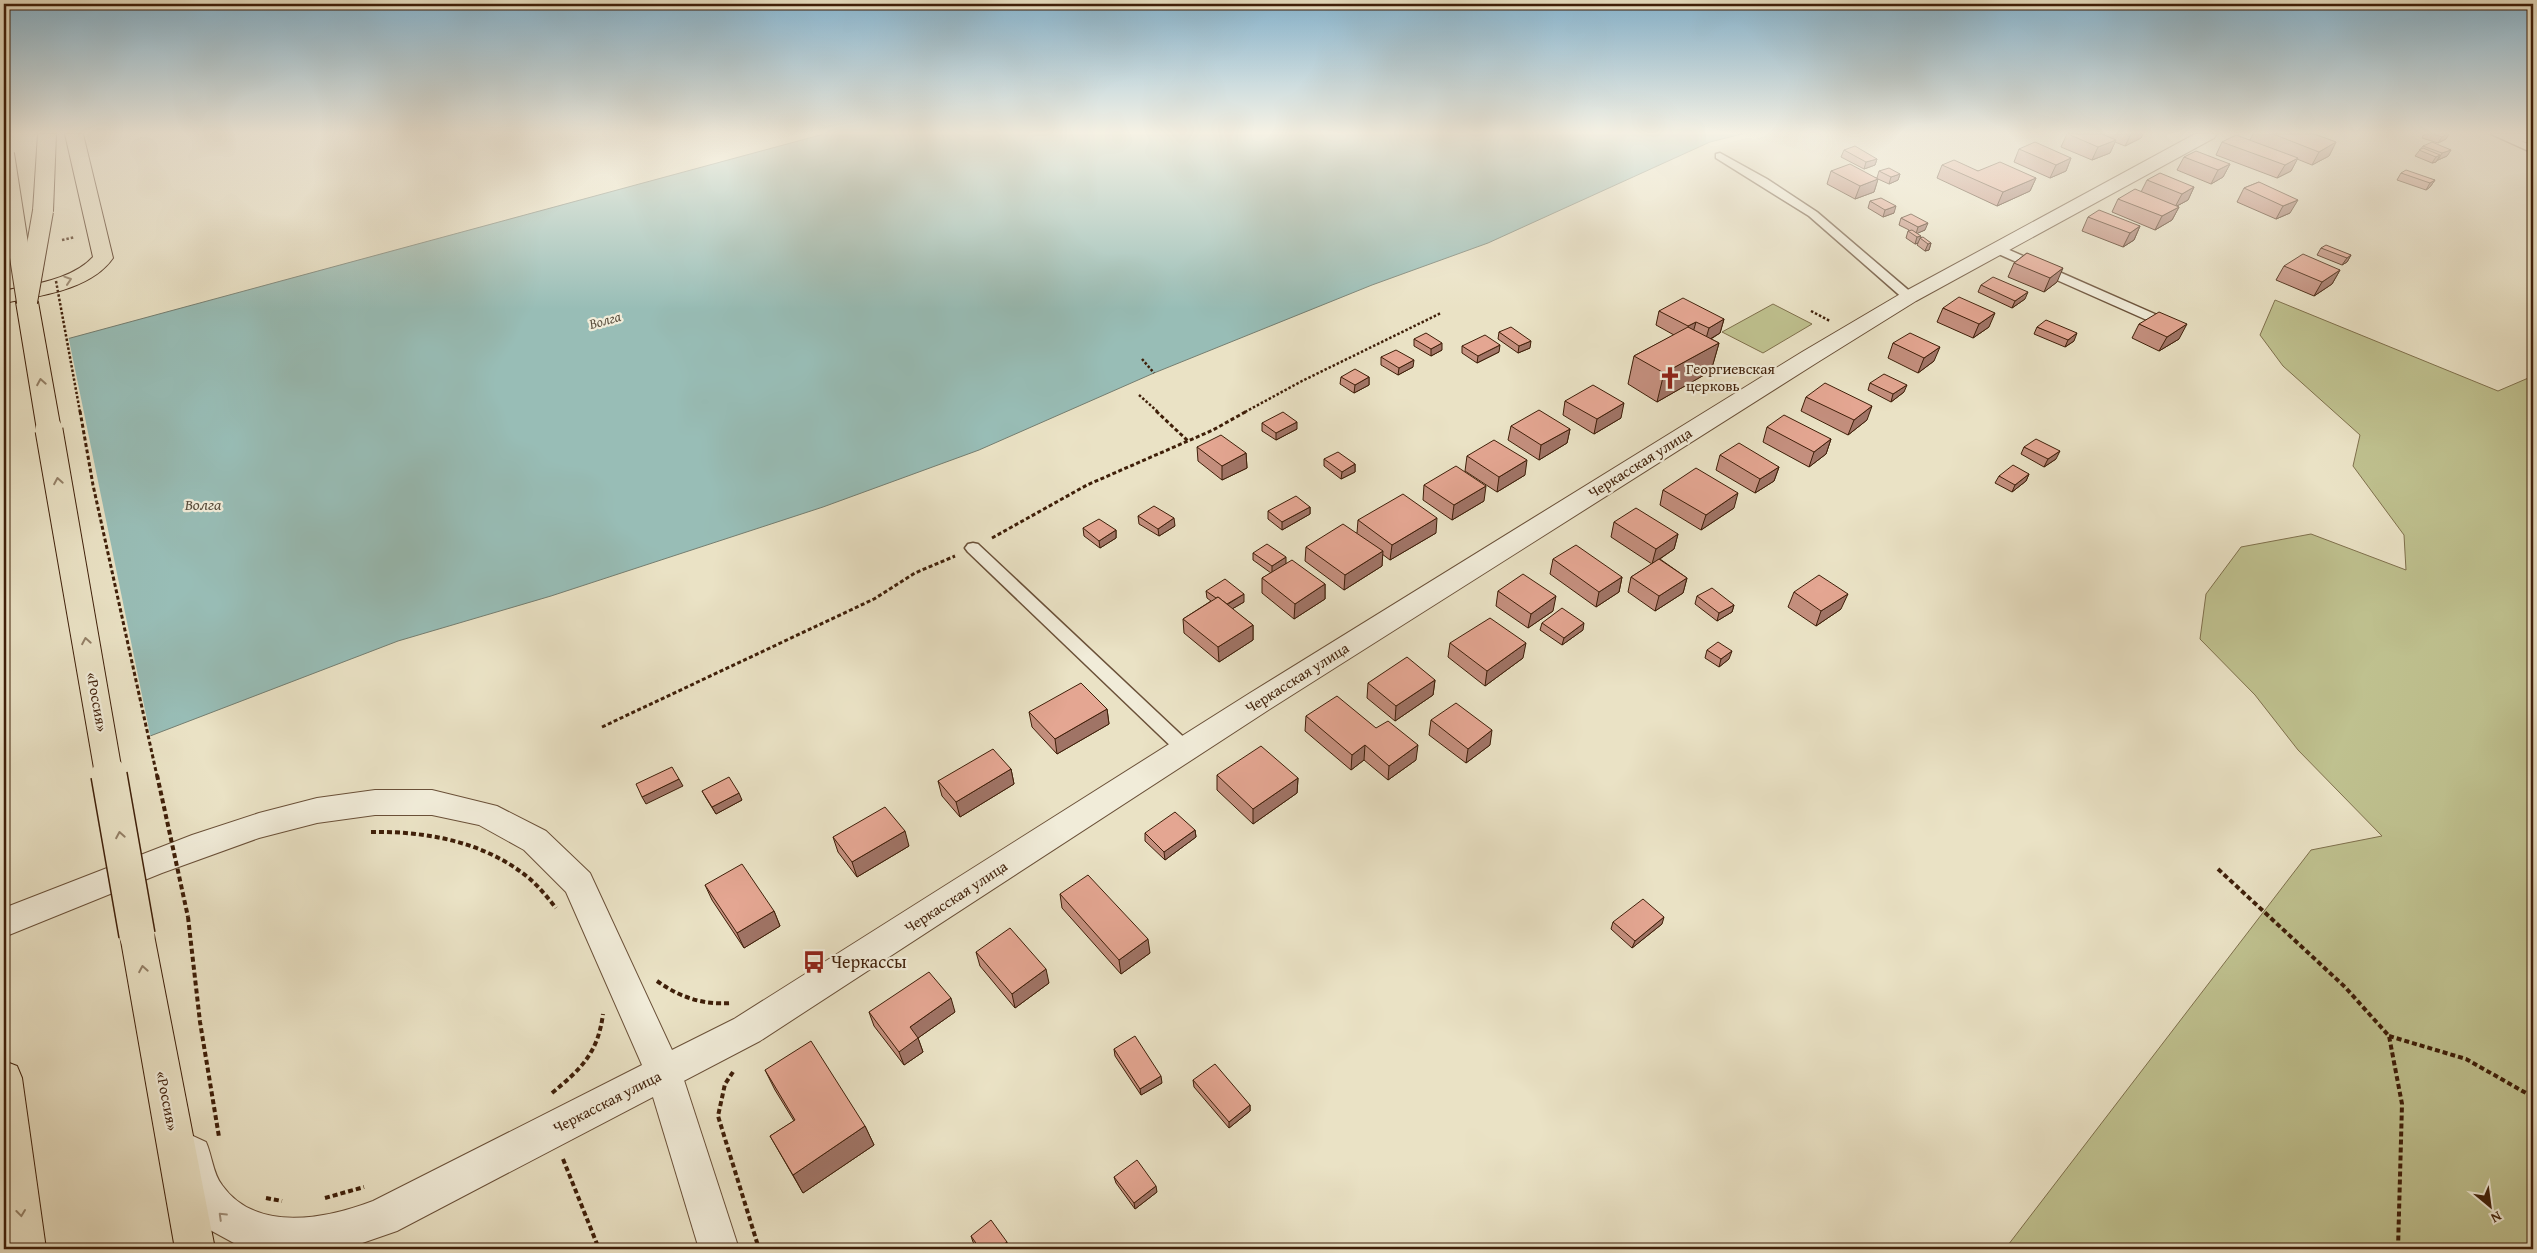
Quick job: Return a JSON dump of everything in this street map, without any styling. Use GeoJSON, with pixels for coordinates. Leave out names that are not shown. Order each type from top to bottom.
{"type":"FeatureCollection","features":[{"type":"Feature","properties":{"kind":"main road","name":"«Россия»"},"geometry":{"type":"LineString","coordinates":[[7,192],[15,299],[195,1249]]}},
{"type":"Feature","properties":{"kind":"main road"},"geometry":{"type":"LineString","coordinates":[[15,299],[43,211],[44,192]]}},
{"type":"Feature","properties":{"kind":"main road"},"geometry":{"type":"LineString","coordinates":[[15,299],[71,279],[94,267],[103,258],[88,192]]}},
{"type":"Feature","properties":{"kind":"main road"},"geometry":{"type":"LineString","coordinates":[[4,1078],[26,1249]]}},
{"type":"Feature","properties":{"kind":"street","name":"Черкасская улица"},"geometry":{"type":"LineString","coordinates":[[149,1003],[203,1190],[223,1219],[256,1236],[284,1240],[332,1235],[379,1201],[664,1074],[747,1030],[1185,749],[1698,426],[1909,297],[2101,192]]}},
{"type":"Feature","properties":{"kind":"street"},"geometry":{"type":"LineString","coordinates":[[4,923],[174,855],[294,814],[332,807],[403,801],[436,803],[465,808],[510,826],[542,844],[563,863],[578,883],[664,1074],[719,1249]]}},
{"type":"Feature","properties":{"kind":"street","name":"Черкасская улица"},"geometry":{"type":"LineString","coordinates":[[338,1249],[379,1201]]}},
{"type":"Feature","properties":{"kind":"lane"},"geometry":{"type":"LineString","coordinates":[[1780,192],[1813,214],[1909,297]]}},
{"type":"Feature","properties":{"kind":"lane"},"geometry":{"type":"LineString","coordinates":[[1998,249],[2181,331]]}},
{"type":"Feature","properties":{"kind":"lane"},"geometry":{"type":"LineString","coordinates":[[973,548],[1185,749]]}},
{"type":"Feature","properties":{"kind":"path"},"geometry":{"type":"LineString","coordinates":[[59,242],[81,235]]}},
{"type":"Feature","properties":{"kind":"path"},"geometry":{"type":"LineString","coordinates":[[55,274],[93,485],[188,917],[200,1022],[220,1145]]}},
{"type":"Feature","properties":{"kind":"path"},"geometry":{"type":"LineString","coordinates":[[602,727],[753,658],[874,599],[915,573],[973,548],[1087,485],[1213,430],[1302,381],[1441,313]]}},
{"type":"Feature","properties":{"kind":"path"},"geometry":{"type":"LineString","coordinates":[[1142,359],[1154,374]]}},
{"type":"Feature","properties":{"kind":"path"},"geometry":{"type":"LineString","coordinates":[[1139,395],[1188,441]]}},
{"type":"Feature","properties":{"kind":"path"},"geometry":{"type":"LineString","coordinates":[[365,832],[440,837],[488,853],[528,877],[560,915]]}},
{"type":"Feature","properties":{"kind":"path"},"geometry":{"type":"LineString","coordinates":[[2218,869],[2345,987],[2389,1036],[2402,1104],[2398,1249]]}},
{"type":"Feature","properties":{"kind":"path"},"geometry":{"type":"LineString","coordinates":[[653,975],[656,981],[675,995],[683,998],[716,1005],[739,1002]]}},
{"type":"Feature","properties":{"kind":"path"},"geometry":{"type":"LineString","coordinates":[[548,1097],[568,1080],[594,1053],[602,1031],[603,1011]]}},
{"type":"Feature","properties":{"kind":"path"},"geometry":{"type":"LineString","coordinates":[[2389,1036],[2466,1059],[2533,1097]]}},
{"type":"Feature","properties":{"kind":"path"},"geometry":{"type":"LineString","coordinates":[[736,1068],[725,1084],[718,1116],[759,1249]]}},
{"type":"Feature","properties":{"kind":"path"},"geometry":{"type":"LineString","coordinates":[[560,1153],[599,1249]]}},
{"type":"Feature","properties":{"kind":"path"},"geometry":{"type":"LineString","coordinates":[[260,1196],[285,1201]]}},
{"type":"Feature","properties":{"kind":"path"},"geometry":{"type":"LineString","coordinates":[[320,1200],[379,1201]]}},
{"type":"Feature","properties":{"kind":"green space"},"geometry":{"type":"Polygon","coordinates":[[[2275,300],[2498,391],[2533,376],[2533,1249],[2005,1249],[2311,850],[2382,836],[2298,750],[2255,695],[2200,639],[2206,594],[2241,547],[2311,534],[2406,570],[2404,535],[2353,466],[2360,435],[2283,366],[2260,335],[2275,300]]]}},
{"type":"Feature","properties":{"kind":"green space"},"geometry":{"type":"Polygon","coordinates":[[[1773,304],[1812,324],[1763,353],[1722,332],[1773,304]]]}},
{"type":"Feature","properties":{"kind":"water","name":"Волга"},"geometry":{"type":"Polygon","coordinates":[[[608,192],[1599,192],[1488,243],[1372,285],[1154,373],[979,450],[823,507],[551,596],[398,641],[4,792],[4,356],[608,192]]]}},
{"type":"Feature","properties":{"kind":"pier"},"geometry":{"type":"Polygon","coordinates":[[[68,335],[151,739],[4,794],[4,353],[68,335]]]}},
{"type":"Feature","properties":{"kind":"building"},"geometry":{"type":"Polygon","coordinates":[[[2129,192],[2143,192],[2179,207],[2162,216],[2118,199],[2129,192]]]}},
{"type":"Feature","properties":{"kind":"building"},"geometry":{"type":"Polygon","coordinates":[[[2254,192],[2282,192],[2298,200],[2283,206],[2254,192]]]}},
{"type":"Feature","properties":{"kind":"building"},"geometry":{"type":"Polygon","coordinates":[[[1881,198],[1896,206],[1885,210],[1870,201],[1881,198]]]}},
{"type":"Feature","properties":{"kind":"building"},"geometry":{"type":"Polygon","coordinates":[[[2099,210],[2140,226],[2130,233],[2088,217],[2099,210]]]}},
{"type":"Feature","properties":{"kind":"building"},"geometry":{"type":"Polygon","coordinates":[[[1911,214],[1928,223],[1918,227],[1901,218],[1911,214]]]}},
{"type":"Feature","properties":{"kind":"building"},"geometry":{"type":"Polygon","coordinates":[[[1912,230],[1921,236],[1917,237],[1908,231],[1912,230]]]}},
{"type":"Feature","properties":{"kind":"building"},"geometry":{"type":"Polygon","coordinates":[[[1923,237],[1931,243],[1928,244],[1920,238],[1923,237]]]}},
{"type":"Feature","properties":{"kind":"building"},"geometry":{"type":"Polygon","coordinates":[[[2326,245],[2351,255],[2347,258],[2321,248],[2326,245]]]}},
{"type":"Feature","properties":{"kind":"building"},"geometry":{"type":"Polygon","coordinates":[[[2027,253],[2063,268],[2050,278],[2014,263],[2027,253]]]}},
{"type":"Feature","properties":{"kind":"building"},"geometry":{"type":"Polygon","coordinates":[[[2303,254],[2340,270],[2322,282],[2284,266],[2303,254]]]}},
{"type":"Feature","properties":{"kind":"building"},"geometry":{"type":"Polygon","coordinates":[[[1993,277],[2028,292],[2015,301],[1981,285],[1993,277]]]}},
{"type":"Feature","properties":{"kind":"building"},"geometry":{"type":"Polygon","coordinates":[[[1959,297],[1995,313],[1979,324],[1943,308],[1959,297]]]}},
{"type":"Feature","properties":{"kind":"building"},"geometry":{"type":"Polygon","coordinates":[[[1683,298],[1724,319],[1709,328],[1696,322],[1688,326],[1659,311],[1683,298]]]}},
{"type":"Feature","properties":{"kind":"building"},"geometry":{"type":"Polygon","coordinates":[[[2159,312],[2187,324],[2167,337],[2139,324],[2159,312]]]}},
{"type":"Feature","properties":{"kind":"building"},"geometry":{"type":"Polygon","coordinates":[[[2046,320],[2077,333],[2068,340],[2037,327],[2046,320]]]}},
{"type":"Feature","properties":{"kind":"building"},"geometry":{"type":"Polygon","coordinates":[[[1511,327],[1531,341],[1519,346],[1499,332],[1511,327]]]}},
{"type":"Feature","properties":{"kind":"building"},"geometry":{"type":"Polygon","coordinates":[[[1688,327],[1719,343],[1664,373],[1634,356],[1688,327]]]}},
{"type":"Feature","properties":{"kind":"building"},"geometry":{"type":"Polygon","coordinates":[[[1426,333],[1442,343],[1431,349],[1414,339],[1426,333]]]}},
{"type":"Feature","properties":{"kind":"building"},"geometry":{"type":"Polygon","coordinates":[[[1910,333],[1940,347],[1924,358],[1893,343],[1910,333]]]}},
{"type":"Feature","properties":{"kind":"building"},"geometry":{"type":"Polygon","coordinates":[[[1485,335],[1500,345],[1478,356],[1462,346],[1485,335]]]}},
{"type":"Feature","properties":{"kind":"building"},"geometry":{"type":"Polygon","coordinates":[[[1396,350],[1414,360],[1399,368],[1381,357],[1396,350]]]}},
{"type":"Feature","properties":{"kind":"building"},"geometry":{"type":"Polygon","coordinates":[[[1355,369],[1369,377],[1355,385],[1341,377],[1355,369]]]}},
{"type":"Feature","properties":{"kind":"building"},"geometry":{"type":"Polygon","coordinates":[[[1884,374],[1907,385],[1893,394],[1870,383],[1884,374]]]}},
{"type":"Feature","properties":{"kind":"building"},"geometry":{"type":"Polygon","coordinates":[[[1825,383],[1872,406],[1854,420],[1806,397],[1825,383]]]}},
{"type":"Feature","properties":{"kind":"building"},"geometry":{"type":"Polygon","coordinates":[[[1593,385],[1624,403],[1597,419],[1565,401],[1593,385]]]}},
{"type":"Feature","properties":{"kind":"building"},"geometry":{"type":"Polygon","coordinates":[[[1539,410],[1570,429],[1541,445],[1511,426],[1539,410]]]}},
{"type":"Feature","properties":{"kind":"building"},"geometry":{"type":"Polygon","coordinates":[[[1283,412],[1297,422],[1276,433],[1262,423],[1283,412]]]}},
{"type":"Feature","properties":{"kind":"building"},"geometry":{"type":"Polygon","coordinates":[[[1784,415],[1831,439],[1814,452],[1767,427],[1784,415]]]}},
{"type":"Feature","properties":{"kind":"building"},"geometry":{"type":"Polygon","coordinates":[[[1221,435],[1246,453],[1222,466],[1197,447],[1221,435]]]}},
{"type":"Feature","properties":{"kind":"building"},"geometry":{"type":"Polygon","coordinates":[[[2036,439],[2060,451],[2048,459],[2024,447],[2036,439]]]}},
{"type":"Feature","properties":{"kind":"building"},"geometry":{"type":"Polygon","coordinates":[[[1494,440],[1527,460],[1499,477],[1467,456],[1494,440]]]}},
{"type":"Feature","properties":{"kind":"building"},"geometry":{"type":"Polygon","coordinates":[[[1739,443],[1779,467],[1760,479],[1720,455],[1739,443]]]}},
{"type":"Feature","properties":{"kind":"building"},"geometry":{"type":"Polygon","coordinates":[[[1338,452],[1355,464],[1342,472],[1324,459],[1338,452]]]}},
{"type":"Feature","properties":{"kind":"building"},"geometry":{"type":"Polygon","coordinates":[[[2013,465],[2029,474],[2015,485],[1999,476],[2013,465]]]}},
{"type":"Feature","properties":{"kind":"building"},"geometry":{"type":"Polygon","coordinates":[[[1456,466],[1486,486],[1454,505],[1424,485],[1456,466]]]}},
{"type":"Feature","properties":{"kind":"building"},"geometry":{"type":"Polygon","coordinates":[[[1696,468],[1738,493],[1706,515],[1663,490],[1696,468]]]}},
{"type":"Feature","properties":{"kind":"building"},"geometry":{"type":"Polygon","coordinates":[[[1403,494],[1437,518],[1392,545],[1358,520],[1403,494]]]}},
{"type":"Feature","properties":{"kind":"building"},"geometry":{"type":"Polygon","coordinates":[[[1296,496],[1310,507],[1282,522],[1268,511],[1296,496]]]}},
{"type":"Feature","properties":{"kind":"building"},"geometry":{"type":"Polygon","coordinates":[[[1154,506],[1174,518],[1158,529],[1138,516],[1154,506]]]}},
{"type":"Feature","properties":{"kind":"building"},"geometry":{"type":"Polygon","coordinates":[[[1636,508],[1678,534],[1656,549],[1614,522],[1636,508]]]}},
{"type":"Feature","properties":{"kind":"building"},"geometry":{"type":"Polygon","coordinates":[[[1099,519],[1116,530],[1099,541],[1083,528],[1099,519]]]}},
{"type":"Feature","properties":{"kind":"building"},"geometry":{"type":"Polygon","coordinates":[[[1343,524],[1383,551],[1345,575],[1306,547],[1343,524]]]}},
{"type":"Feature","properties":{"kind":"building"},"geometry":{"type":"Polygon","coordinates":[[[1267,544],[1286,557],[1272,566],[1253,553],[1267,544]]]}},
{"type":"Feature","properties":{"kind":"building"},"geometry":{"type":"Polygon","coordinates":[[[1576,545],[1622,577],[1599,592],[1553,559],[1576,545]]]}},
{"type":"Feature","properties":{"kind":"building"},"geometry":{"type":"Polygon","coordinates":[[[1659,559],[1687,578],[1659,596],[1631,577],[1659,559]]]}},
{"type":"Feature","properties":{"kind":"building"},"geometry":{"type":"Polygon","coordinates":[[[1292,560],[1325,584],[1295,604],[1262,578],[1292,560]]]}},
{"type":"Feature","properties":{"kind":"building"},"geometry":{"type":"Polygon","coordinates":[[[1523,574],[1556,596],[1531,614],[1498,591],[1523,574]]]}},
{"type":"Feature","properties":{"kind":"building"},"geometry":{"type":"Polygon","coordinates":[[[1819,575],[1848,594],[1821,611],[1794,592],[1819,575]]]}},
{"type":"Feature","properties":{"kind":"building"},"geometry":{"type":"Polygon","coordinates":[[[1225,579],[1244,594],[1227,604],[1206,591],[1225,579]]]}},
{"type":"Feature","properties":{"kind":"building"},"geometry":{"type":"Polygon","coordinates":[[[1712,588],[1734,605],[1719,613],[1697,596],[1712,588]]]}},
{"type":"Feature","properties":{"kind":"building"},"geometry":{"type":"Polygon","coordinates":[[[1218,597],[1253,625],[1218,647],[1183,619],[1218,597]]]}},
{"type":"Feature","properties":{"kind":"building"},"geometry":{"type":"Polygon","coordinates":[[[1562,608],[1584,623],[1564,638],[1542,623],[1562,608]]]}},
{"type":"Feature","properties":{"kind":"building"},"geometry":{"type":"Polygon","coordinates":[[[1490,618],[1526,643],[1487,671],[1450,643],[1490,618]]]}},
{"type":"Feature","properties":{"kind":"building"},"geometry":{"type":"Polygon","coordinates":[[[1718,642],[1732,651],[1721,659],[1707,650],[1718,642]]]}},
{"type":"Feature","properties":{"kind":"building"},"geometry":{"type":"Polygon","coordinates":[[[1407,657],[1435,680],[1396,706],[1368,683],[1407,657]]]}},
{"type":"Feature","properties":{"kind":"building"},"geometry":{"type":"Polygon","coordinates":[[[1081,683],[1107,709],[1055,739],[1029,712],[1081,683]]]}},
{"type":"Feature","properties":{"kind":"building"},"geometry":{"type":"Polygon","coordinates":[[[1337,696],[1376,728],[1388,721],[1418,745],[1389,766],[1365,745],[1352,755],[1306,716],[1337,696]]]}},
{"type":"Feature","properties":{"kind":"building"},"geometry":{"type":"Polygon","coordinates":[[[1456,703],[1492,730],[1468,749],[1431,720],[1456,703]]]}},
{"type":"Feature","properties":{"kind":"building"},"geometry":{"type":"Polygon","coordinates":[[[1261,746],[1298,778],[1253,809],[1217,775],[1261,746]]]}},
{"type":"Feature","properties":{"kind":"building"},"geometry":{"type":"Polygon","coordinates":[[[993,749],[1011,769],[956,802],[938,781],[993,749]]]}},
{"type":"Feature","properties":{"kind":"building"},"geometry":{"type":"Polygon","coordinates":[[[672,767],[679,779],[642,797],[636,784],[672,767]]]}},
{"type":"Feature","properties":{"kind":"building"},"geometry":{"type":"Polygon","coordinates":[[[729,777],[739,793],[712,807],[702,791],[729,777]]]}},
{"type":"Feature","properties":{"kind":"building"},"geometry":{"type":"Polygon","coordinates":[[[885,807],[905,831],[852,862],[833,837],[885,807]]]}},
{"type":"Feature","properties":{"kind":"building"},"geometry":{"type":"Polygon","coordinates":[[[1175,812],[1195,830],[1164,852],[1145,833],[1175,812]]]}},
{"type":"Feature","properties":{"kind":"building"},"geometry":{"type":"Polygon","coordinates":[[[742,864],[774,911],[737,933],[705,885],[742,864]]]}},
{"type":"Feature","properties":{"kind":"building"},"geometry":{"type":"Polygon","coordinates":[[[1088,875],[1148,939],[1119,960],[1060,894],[1088,875]]]}},
{"type":"Feature","properties":{"kind":"building"},"geometry":{"type":"Polygon","coordinates":[[[1643,899],[1664,917],[1635,941],[1613,922],[1643,899]]]}},
{"type":"Feature","properties":{"kind":"building"},"geometry":{"type":"Polygon","coordinates":[[[1010,928],[1046,969],[1012,994],[976,952],[1010,928]]]}},
{"type":"Feature","properties":{"kind":"building"},"geometry":{"type":"Polygon","coordinates":[[[929,972],[951,998],[910,1027],[918,1038],[899,1052],[869,1012],[929,972]]]}},
{"type":"Feature","properties":{"kind":"building"},"geometry":{"type":"Polygon","coordinates":[[[1135,1036],[1161,1076],[1140,1089],[1114,1049],[1135,1036]]]}},
{"type":"Feature","properties":{"kind":"building"},"geometry":{"type":"Polygon","coordinates":[[[811,1041],[865,1126],[793,1175],[770,1136],[795,1120],[765,1070],[811,1041]]]}},
{"type":"Feature","properties":{"kind":"building"},"geometry":{"type":"Polygon","coordinates":[[[1215,1064],[1250,1105],[1229,1122],[1193,1080],[1215,1064]]]}},
{"type":"Feature","properties":{"kind":"building"},"geometry":{"type":"Polygon","coordinates":[[[1137,1160],[1156,1186],[1134,1203],[1114,1177],[1137,1160]]]}},
{"type":"Feature","properties":{"kind":"building"},"geometry":{"type":"Polygon","coordinates":[[[991,1220],[1007,1242],[997,1249],[980,1249],[971,1236],[991,1220]]]}},
{"type":"Feature","properties":{"kind":"place","name":"Георгиевская церковь"},"geometry":{"type":"Point","coordinates":[1670,378]}},
{"type":"Feature","properties":{"kind":"place","name":"Черкассы"},"geometry":{"type":"Point","coordinates":[814,962]}}]}
